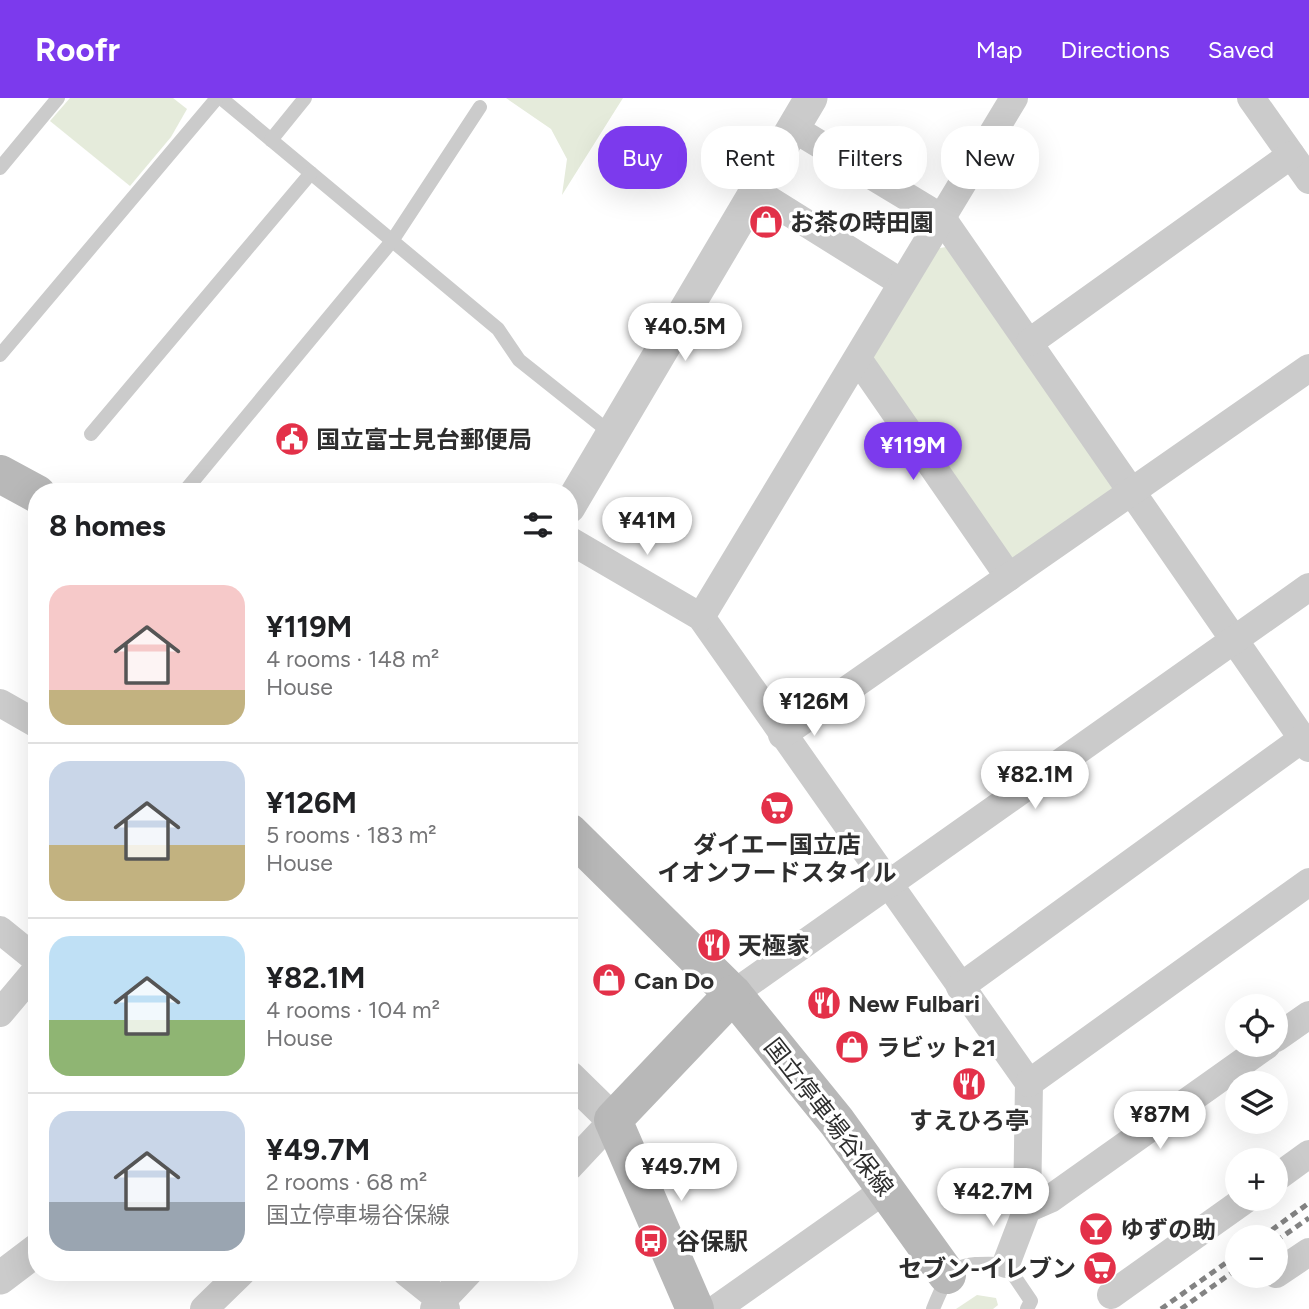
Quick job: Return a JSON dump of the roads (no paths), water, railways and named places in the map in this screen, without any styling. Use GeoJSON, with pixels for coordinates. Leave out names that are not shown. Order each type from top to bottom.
{"type":"FeatureCollection","features":[{"type":"Feature","properties":{"kind":"main road"},"geometry":{"type":"LineString","coordinates":[[0,474],[28,490]]}},
{"type":"Feature","properties":{"kind":"main road","name":"国立停車場谷保線"},"geometry":{"type":"LineString","coordinates":[[578,841],[733,995],[837,1122],[886,1189],[940,1292]]}},
{"type":"Feature","properties":{"kind":"main road"},"geometry":{"type":"LineString","coordinates":[[695,1309],[613,1120],[733,995]]}},
{"type":"Feature","properties":{"kind":"street"},"geometry":{"type":"LineString","coordinates":[[794,126],[811,98]]}},
{"type":"Feature","properties":{"kind":"street"},"geometry":{"type":"LineString","coordinates":[[701,617],[1014,98]]}},
{"type":"Feature","properties":{"kind":"street"},"geometry":{"type":"LineString","coordinates":[[1251,98],[1309,180]]}},
{"type":"Feature","properties":{"kind":"street"},"geometry":{"type":"LineString","coordinates":[[799,132],[942,218],[1030,341],[1306,744],[960,987]]}},
{"type":"Feature","properties":{"kind":"street"},"geometry":{"type":"LineString","coordinates":[[1030,341],[1292,155]]}},
{"type":"Feature","properties":{"kind":"street"},"geometry":{"type":"LineString","coordinates":[[578,492],[755,191],[902,283]]}},
{"type":"Feature","properties":{"kind":"street"},"geometry":{"type":"LineString","coordinates":[[858,359],[1009,577]]}},
{"type":"Feature","properties":{"kind":"street"},"geometry":{"type":"LineString","coordinates":[[782,735],[1309,368]]}},
{"type":"Feature","properties":{"kind":"street"},"geometry":{"type":"LineString","coordinates":[[578,545],[701,617],[1029,1083],[1027,1209],[1006,1264]]}},
{"type":"Feature","properties":{"kind":"street"},"geometry":{"type":"LineString","coordinates":[[733,995],[1309,587]]}},
{"type":"Feature","properties":{"kind":"street"},"geometry":{"type":"LineString","coordinates":[[0,703],[28,719]]}},
{"type":"Feature","properties":{"kind":"street"},"geometry":{"type":"LineString","coordinates":[[1029,1083],[1309,883]]}},
{"type":"Feature","properties":{"kind":"street"},"geometry":{"type":"LineString","coordinates":[[0,930],[28,953]]}},
{"type":"Feature","properties":{"kind":"street"},"geometry":{"type":"LineString","coordinates":[[0,1013],[28,980]]}},
{"type":"Feature","properties":{"kind":"street"},"geometry":{"type":"LineString","coordinates":[[1288,1030],[1309,1015]]}},
{"type":"Feature","properties":{"kind":"street"},"geometry":{"type":"LineString","coordinates":[[1027,1209],[1050,1199],[1250,1057]]}},
{"type":"Feature","properties":{"kind":"street"},"geometry":{"type":"LineString","coordinates":[[578,1086],[613,1120],[578,1157]]}},
{"type":"Feature","properties":{"kind":"street"},"geometry":{"type":"LineString","coordinates":[[1288,1169],[1309,1154]]}},
{"type":"Feature","properties":{"kind":"street"},"geometry":{"type":"LineString","coordinates":[[716,1309],[886,1189]]}},
{"type":"Feature","properties":{"kind":"street"},"geometry":{"type":"LineString","coordinates":[[1111,1295],[1229,1211]]}},
{"type":"Feature","properties":{"kind":"street"},"geometry":{"type":"LineString","coordinates":[[1288,1266],[1309,1252]]}},
{"type":"Feature","properties":{"kind":"street"},"geometry":{"type":"LineString","coordinates":[[0,1278],[28,1257]]}},
{"type":"Feature","properties":{"kind":"street"},"geometry":{"type":"LineString","coordinates":[[204,1309],[233,1281]]}},
{"type":"Feature","properties":{"kind":"street"},"geometry":{"type":"LineString","coordinates":[[415,1281],[441,1306],[462,1281]]}},
{"type":"Feature","properties":{"kind":"lane"},"geometry":{"type":"LineString","coordinates":[[0,168],[58,98]]}},
{"type":"Feature","properties":{"kind":"lane"},"geometry":{"type":"LineString","coordinates":[[0,355],[219,98],[498,330],[519,360],[612,434]]}},
{"type":"Feature","properties":{"kind":"lane"},"geometry":{"type":"LineString","coordinates":[[271,140],[305,98]]}},
{"type":"Feature","properties":{"kind":"lane"},"geometry":{"type":"LineString","coordinates":[[191,483],[392,241],[480,107]]}},
{"type":"Feature","properties":{"kind":"lane"},"geometry":{"type":"LineString","coordinates":[[91,435],[311,173]]}},
{"type":"Feature","properties":{"kind":"lane"},"geometry":{"type":"LineString","coordinates":[[940,1292],[968,1264],[1006,1264],[1031,1301],[1027,1309]]}},
{"type":"Feature","properties":{"kind":"railway"},"geometry":{"type":"LineString","coordinates":[[1279,1225],[1309,1203]]}},
{"type":"Feature","properties":{"kind":"railway"},"geometry":{"type":"LineString","coordinates":[[1288,1233],[1309,1218]]}},
{"type":"Feature","properties":{"kind":"railway"},"geometry":{"type":"LineString","coordinates":[[1161,1309],[1225,1264]]}},
{"type":"Feature","properties":{"kind":"railway"},"geometry":{"type":"LineString","coordinates":[[1181,1309],[1225,1278]]}},
{"type":"Feature","properties":{"kind":"place","name":"お茶の時田園"},"geometry":{"type":"Point","coordinates":[766,222]}},
{"type":"Feature","properties":{"kind":"place","name":"国立富士見台郵便局"},"geometry":{"type":"Point","coordinates":[292,439]}},
{"type":"Feature","properties":{"kind":"place","name":"ダイエー国立店 イオンフードスタイル"},"geometry":{"type":"Point","coordinates":[777,808]}},
{"type":"Feature","properties":{"kind":"place","name":"天極家"},"geometry":{"type":"Point","coordinates":[714,945]}},
{"type":"Feature","properties":{"kind":"place","name":"Can Do"},"geometry":{"type":"Point","coordinates":[609,980]}},
{"type":"Feature","properties":{"kind":"place","name":"New Fulbari"},"geometry":{"type":"Point","coordinates":[824,1003]}},
{"type":"Feature","properties":{"kind":"place","name":"ラビット21"},"geometry":{"type":"Point","coordinates":[852,1047]}},
{"type":"Feature","properties":{"kind":"place","name":"すえひろ亭"},"geometry":{"type":"Point","coordinates":[969,1084]}},
{"type":"Feature","properties":{"kind":"place","name":"ゆずの助"},"geometry":{"type":"Point","coordinates":[1096,1229]}},
{"type":"Feature","properties":{"kind":"place","name":"谷保駅"},"geometry":{"type":"Point","coordinates":[651,1241]}},
{"type":"Feature","properties":{"kind":"place","name":"セブン-イレブン"},"geometry":{"type":"Point","coordinates":[1100,1268]}}]}
